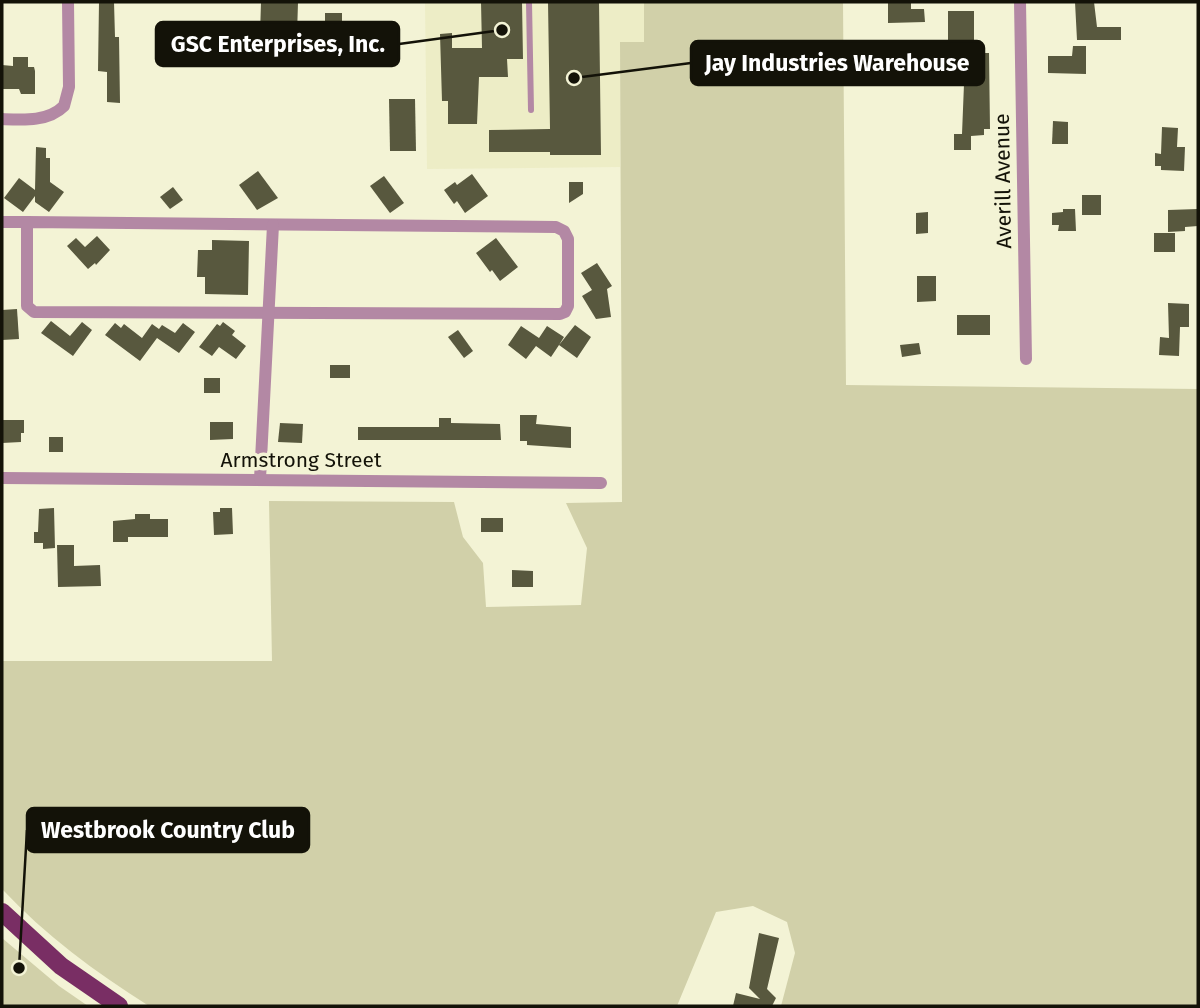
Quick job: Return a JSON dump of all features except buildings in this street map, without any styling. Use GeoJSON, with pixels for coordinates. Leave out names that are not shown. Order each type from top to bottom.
{"type":"FeatureCollection","features":[{"type":"Feature","properties":{"kind":"main road"},"geometry":{"type":"LineString","coordinates":[[2,912],[61,966],[119,1006]]}},
{"type":"Feature","properties":{"kind":"street"},"geometry":{"type":"LineString","coordinates":[[2,119],[36,119],[59,111],[67,98],[68,2]]}},
{"type":"Feature","properties":{"kind":"street","name":"Averill Avenue"},"geometry":{"type":"LineString","coordinates":[[1020,2],[1027,359]]}},
{"type":"Feature","properties":{"kind":"street"},"geometry":{"type":"LineString","coordinates":[[2,222],[27,222],[556,228],[564,231],[568,239],[568,306],[565,312],[560,314],[30,310],[27,306],[27,222]]}},
{"type":"Feature","properties":{"kind":"street"},"geometry":{"type":"LineString","coordinates":[[260,479],[273,225]]}},
{"type":"Feature","properties":{"kind":"street","name":"Armstrong Street"},"geometry":{"type":"LineString","coordinates":[[2,478],[601,483]]}},
{"type":"Feature","properties":{"kind":"lane"},"geometry":{"type":"LineString","coordinates":[[529,2],[531,110]]}},
{"type":"Feature","properties":{"kind":"shaded area"},"geometry":{"type":"Polygon","coordinates":[[[425,2],[644,2],[645,42],[620,42],[620,167],[427,169],[425,2]]]}},
{"type":"Feature","properties":{"kind":"shaded area"},"geometry":{"type":"Polygon","coordinates":[[[644,2],[843,2],[846,385],[1198,389],[1198,1006],[781,1006],[795,953],[787,922],[753,906],[716,912],[677,1006],[149,1006],[71,952],[2,889],[2,661],[272,661],[269,501],[454,502],[463,537],[483,563],[486,607],[581,605],[587,548],[566,503],[622,502],[620,42],[644,42],[644,2]]]}},
{"type":"Feature","properties":{"kind":"shaded area"},"geometry":{"type":"Polygon","coordinates":[[[2,938],[59,986],[88,1006],[2,1006],[2,938]]]}},
{"type":"Feature","properties":{"kind":"place","name":"GSC Enterprises, Inc."},"geometry":{"type":"Point","coordinates":[502,30]}},
{"type":"Feature","properties":{"kind":"place","name":"Jay Industries Warehouse"},"geometry":{"type":"Point","coordinates":[574,78]}},
{"type":"Feature","properties":{"kind":"place","name":"Westbrook Country Club"},"geometry":{"type":"Point","coordinates":[19,968]}}]}
